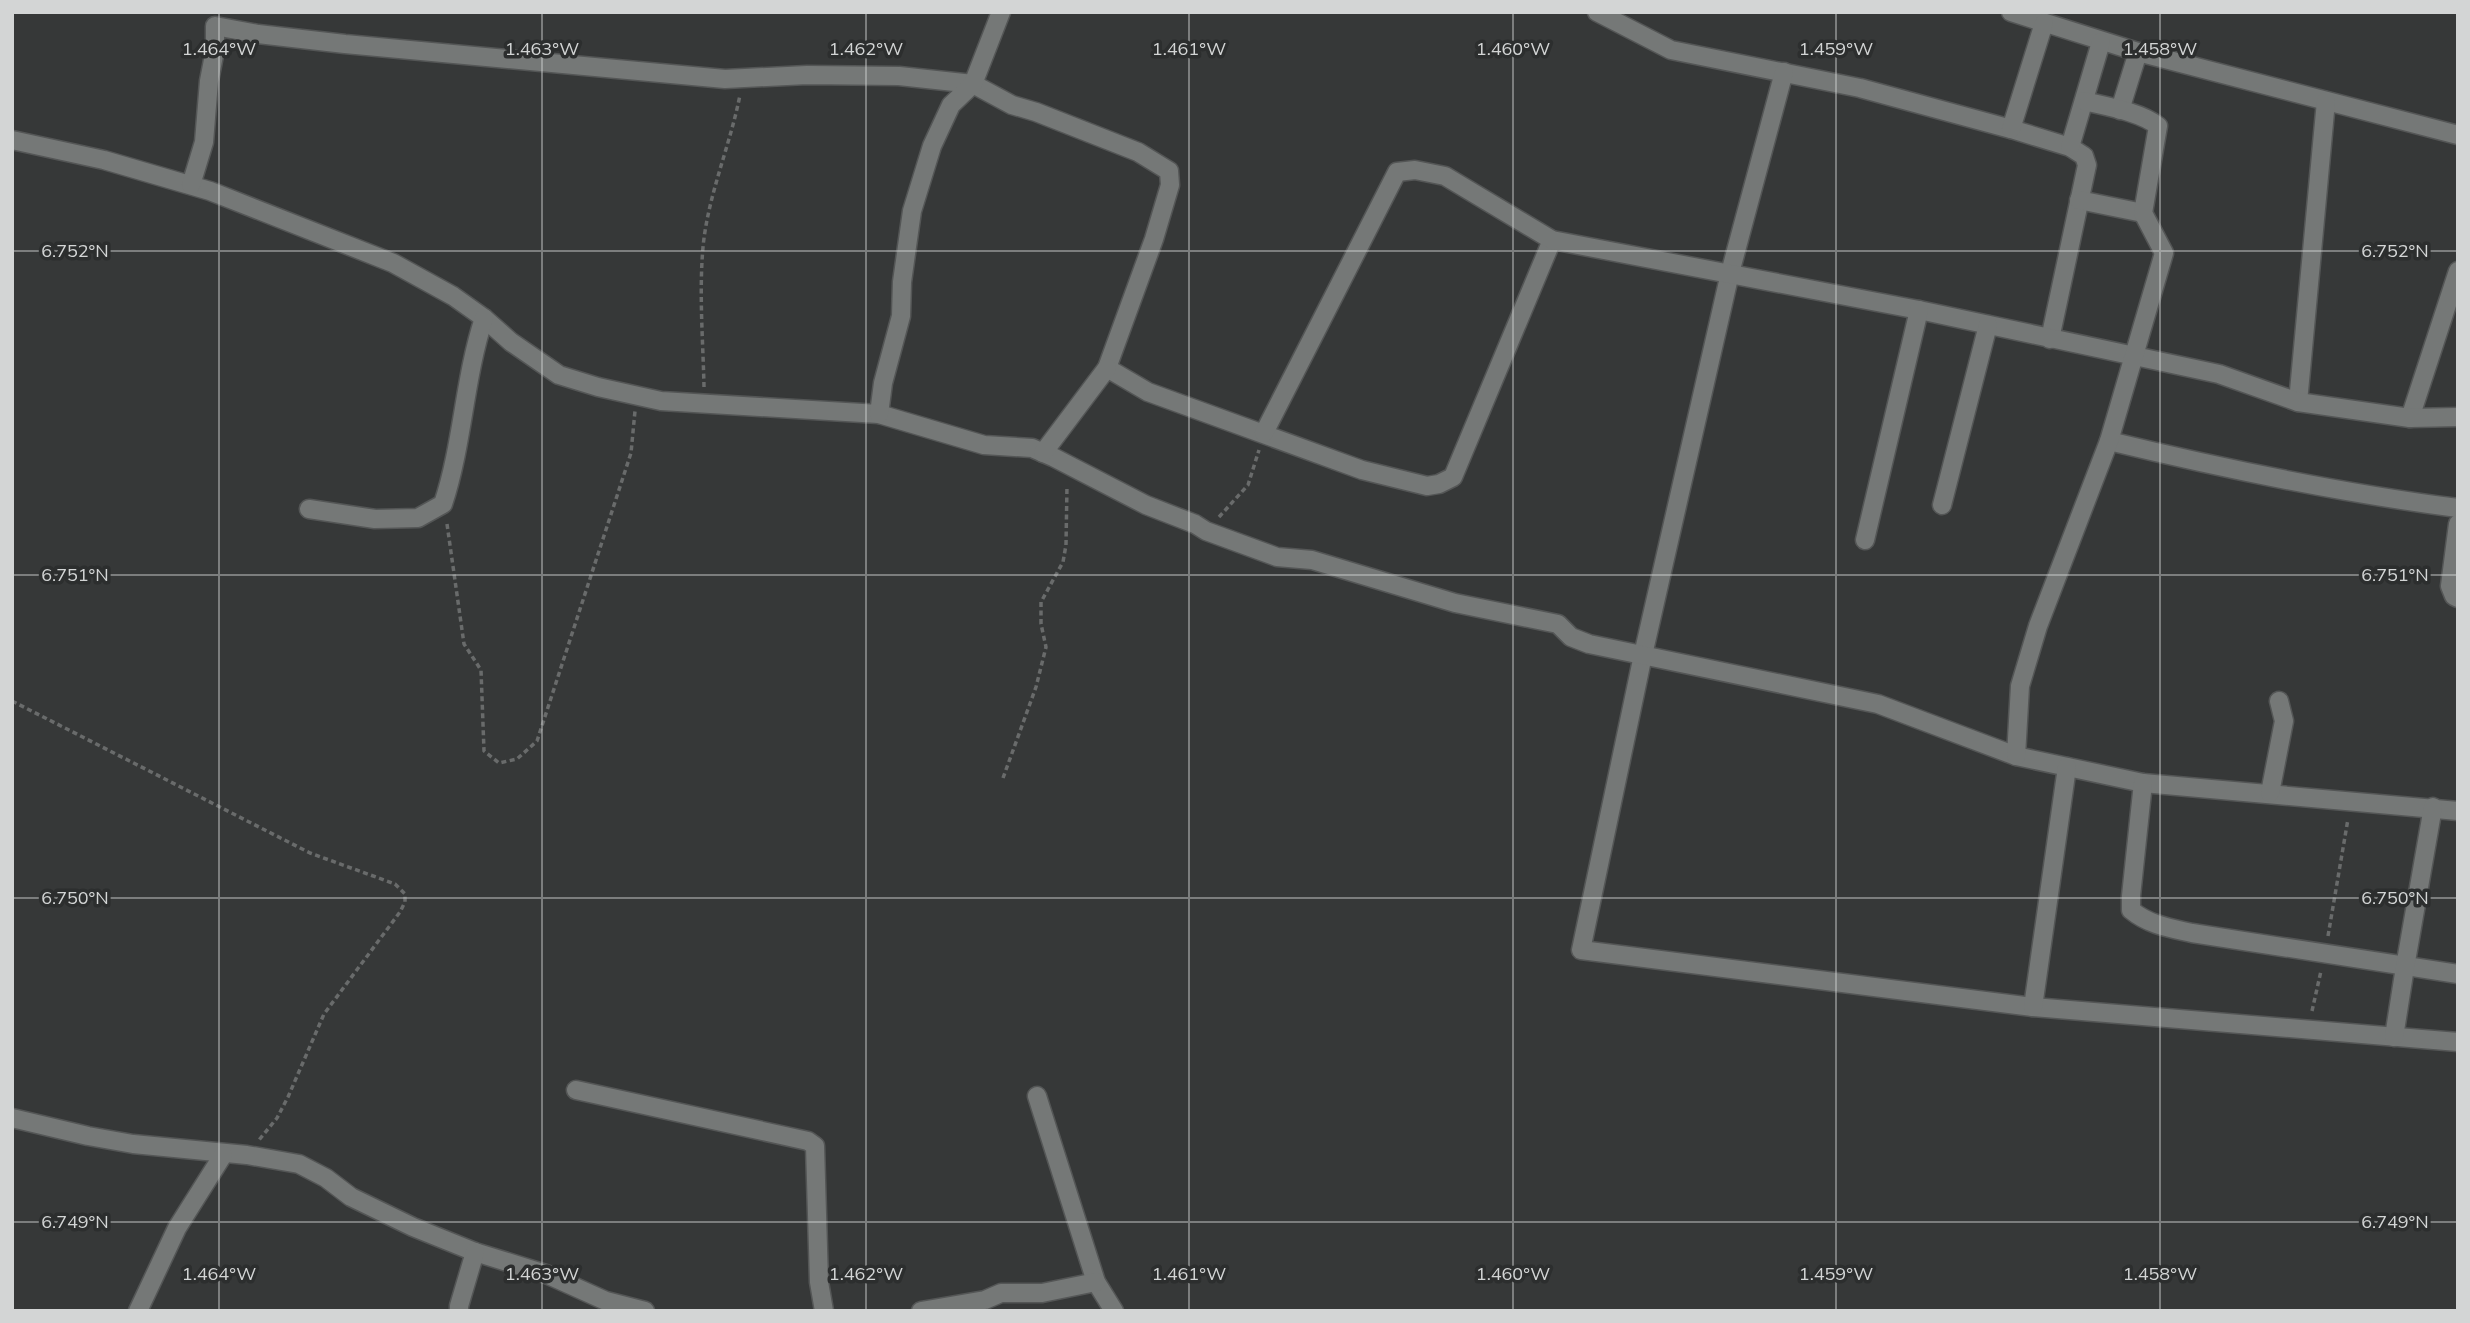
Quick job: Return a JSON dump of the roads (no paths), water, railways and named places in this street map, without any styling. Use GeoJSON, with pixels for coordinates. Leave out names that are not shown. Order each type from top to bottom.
{"type":"FeatureCollection","features":[{"type":"Feature","properties":{"kind":"street"},"geometry":{"type":"LineString","coordinates":[[879,414],[883,383],[901,316],[902,282],[912,211],[932,146],[951,105],[973,84],[1002,12]]}},
{"type":"Feature","properties":{"kind":"street"},"geometry":{"type":"LineString","coordinates":[[1597,12],[1671,50],[1860,88],[2011,129],[2070,148],[2084,156],[2087,165],[2050,339]]}},
{"type":"Feature","properties":{"kind":"street"},"geometry":{"type":"LineString","coordinates":[[2011,12],[2101,42],[2458,135]]}},
{"type":"Feature","properties":{"kind":"street"},"geometry":{"type":"LineString","coordinates":[[191,185],[204,142],[209,81],[215,50],[214,19],[258,34],[725,79],[807,75],[886,76],[973,84],[1012,105],[1036,111],[1138,152],[1169,171],[1170,185],[1154,239],[1107,368],[1044,453]]}},
{"type":"Feature","properties":{"kind":"street"},"geometry":{"type":"LineString","coordinates":[[2011,129],[2045,23]]}},
{"type":"Feature","properties":{"kind":"street"},"geometry":{"type":"LineString","coordinates":[[2070,148],[2101,42]]}},
{"type":"Feature","properties":{"kind":"street"},"geometry":{"type":"LineString","coordinates":[[2120,110],[2138,52]]}},
{"type":"Feature","properties":{"kind":"street"},"geometry":{"type":"LineString","coordinates":[[1784,72],[1730,273],[1643,655],[1581,950],[2033,1007],[2458,1042]]}},
{"type":"Feature","properties":{"kind":"street"},"geometry":{"type":"LineString","coordinates":[[2016,756],[2020,686],[2038,626],[2109,441],[2164,253],[2143,214],[2158,126],[2153,121],[2084,100]]}},
{"type":"Feature","properties":{"kind":"street"},"geometry":{"type":"LineString","coordinates":[[2298,402],[2326,101]]}},
{"type":"Feature","properties":{"kind":"street"},"geometry":{"type":"LineString","coordinates":[[12,140],[104,160],[191,185],[393,263],[453,296],[511,342],[559,375],[661,401],[879,414],[984,445],[1032,448],[1206,531],[1277,556],[1312,560],[1455,603],[1558,624],[1572,637],[1589,644],[1878,704],[2016,756],[2143,783],[2458,811]]}},
{"type":"Feature","properties":{"kind":"street"},"geometry":{"type":"LineString","coordinates":[[1264,433],[1397,172],[1415,170],[1445,176],[1552,240],[1919,310],[2218,374],[2298,402],[2410,418],[2458,417]]}},
{"type":"Feature","properties":{"kind":"street"},"geometry":{"type":"LineString","coordinates":[[2079,200],[2143,214]]}},
{"type":"Feature","properties":{"kind":"street"},"geometry":{"type":"LineString","coordinates":[[1107,368],[1148,392],[1363,470],[1427,486],[1440,484],[1453,477],[1552,240]]}},
{"type":"Feature","properties":{"kind":"street"},"geometry":{"type":"LineString","coordinates":[[2410,418],[2458,271]]}},
{"type":"Feature","properties":{"kind":"street"},"geometry":{"type":"LineString","coordinates":[[1865,540],[1919,310]]}},
{"type":"Feature","properties":{"kind":"street"},"geometry":{"type":"LineString","coordinates":[[309,509],[375,519],[418,518],[443,504],[451,480],[470,374],[484,318]]}},
{"type":"Feature","properties":{"kind":"street"},"geometry":{"type":"LineString","coordinates":[[1942,505],[1988,326]]}},
{"type":"Feature","properties":{"kind":"street"},"geometry":{"type":"LineString","coordinates":[[2109,441],[2261,476],[2383,498],[2458,508]]}},
{"type":"Feature","properties":{"kind":"street"},"geometry":{"type":"LineString","coordinates":[[2458,524],[2451,586],[2454,596],[2458,597]]}},
{"type":"Feature","properties":{"kind":"street"},"geometry":{"type":"LineString","coordinates":[[2270,793],[2284,721],[2279,701]]}},
{"type":"Feature","properties":{"kind":"street"},"geometry":{"type":"LineString","coordinates":[[2033,1007],[2067,767]]}},
{"type":"Feature","properties":{"kind":"street"},"geometry":{"type":"LineString","coordinates":[[2143,783],[2130,896],[2131,910],[2140,918],[2165,927],[2325,955],[2458,974]]}},
{"type":"Feature","properties":{"kind":"street"},"geometry":{"type":"LineString","coordinates":[[2395,1037],[2404,967],[2433,807]]}},
{"type":"Feature","properties":{"kind":"street"},"geometry":{"type":"LineString","coordinates":[[576,1090],[808,1141],[816,1146],[819,1282],[824,1311]]}},
{"type":"Feature","properties":{"kind":"street"},"geometry":{"type":"LineString","coordinates":[[1037,1096],[1096,1282],[1114,1311]]}},
{"type":"Feature","properties":{"kind":"street"},"geometry":{"type":"LineString","coordinates":[[12,1118],[88,1136],[299,1164],[326,1178],[351,1197],[413,1227],[475,1252],[546,1274],[606,1301],[645,1311]]}},
{"type":"Feature","properties":{"kind":"street"},"geometry":{"type":"LineString","coordinates":[[138,1311],[177,1228],[223,1155]]}},
{"type":"Feature","properties":{"kind":"street"},"geometry":{"type":"LineString","coordinates":[[459,1311],[458,1306],[475,1252]]}},
{"type":"Feature","properties":{"kind":"street"},"geometry":{"type":"LineString","coordinates":[[921,1311],[985,1300],[1001,1293],[1042,1293],[1096,1282]]}}]}
